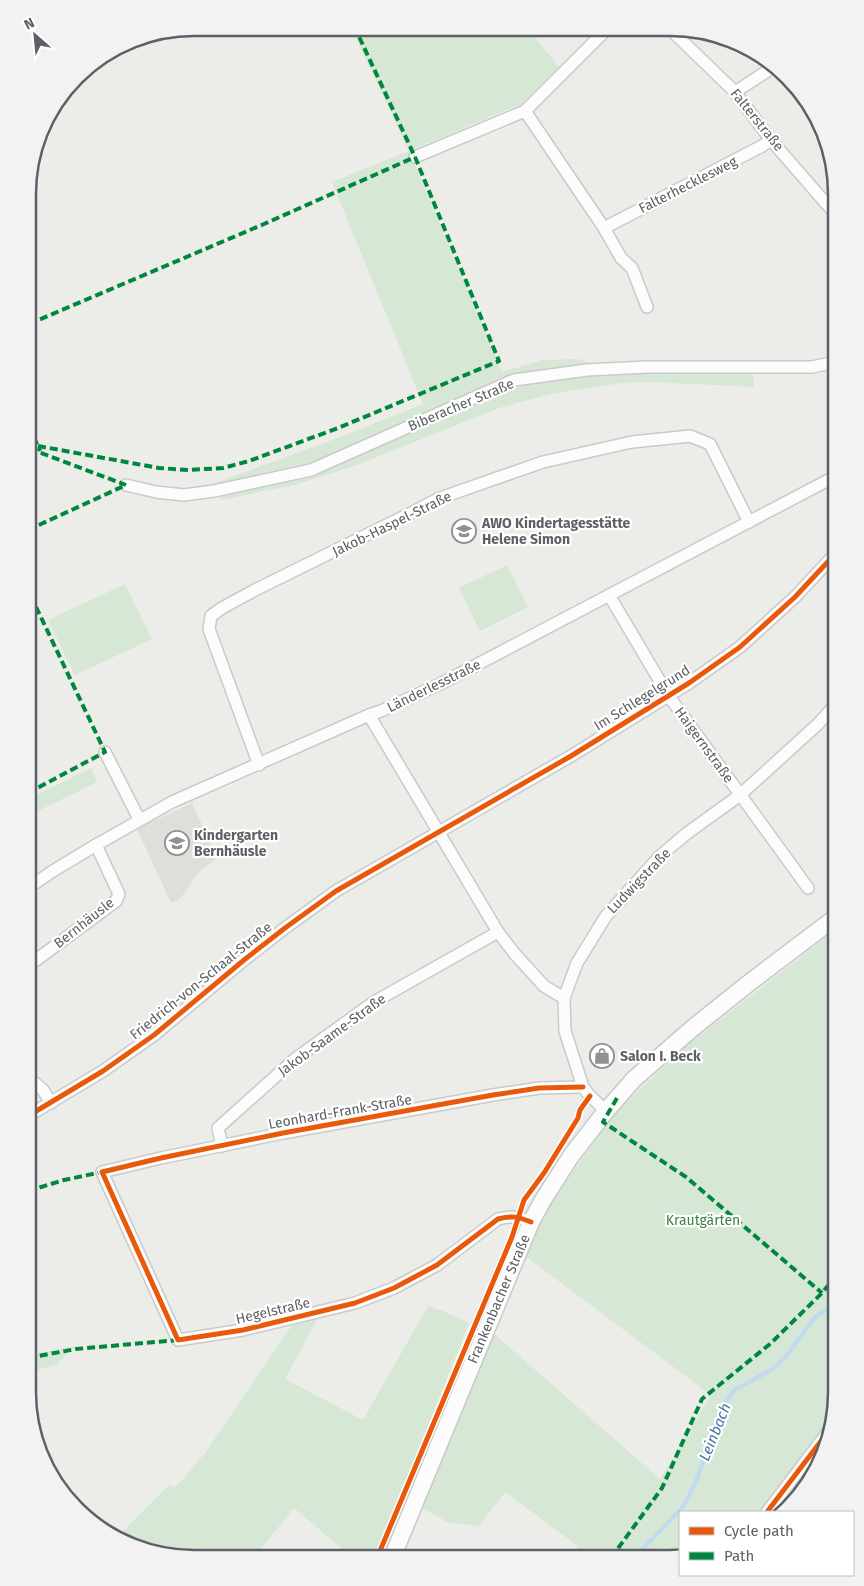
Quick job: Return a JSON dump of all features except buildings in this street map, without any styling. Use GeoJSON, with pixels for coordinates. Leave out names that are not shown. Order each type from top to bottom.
{"type":"FeatureCollection","features":[{"type":"Feature","properties":{"kind":"main road","name":"Frankenbacher Straße"},"geometry":{"type":"LineString","coordinates":[[395,1550],[531,1222],[571,1156],[606,1111],[634,1080],[687,1032],[827,924]]}},
{"type":"Feature","properties":{"kind":"street"},"geometry":{"type":"LineString","coordinates":[[415,157],[525,111],[600,36]]}},
{"type":"Feature","properties":{"kind":"street","name":"Falterstraße"},"geometry":{"type":"LineString","coordinates":[[678,37],[735,92],[771,140],[828,206]]}},
{"type":"Feature","properties":{"kind":"street"},"geometry":{"type":"LineString","coordinates":[[735,92],[767,71]]}},
{"type":"Feature","properties":{"kind":"street"},"geometry":{"type":"LineString","coordinates":[[525,111],[604,228],[621,258],[632,268],[647,308]]}},
{"type":"Feature","properties":{"kind":"street","name":"Falterhecklesweg"},"geometry":{"type":"LineString","coordinates":[[604,228],[771,140]]}},
{"type":"Feature","properties":{"kind":"street","name":"Biberacher Straße"},"geometry":{"type":"LineString","coordinates":[[126,485],[156,492],[184,495],[214,491],[311,470],[514,380],[587,370],[647,367],[812,367],[828,364]]}},
{"type":"Feature","properties":{"kind":"street","name":"Jakob-Haspel-Straße"},"geometry":{"type":"LineString","coordinates":[[259,765],[209,629],[210,616],[255,590],[440,498],[542,462],[632,442],[690,436],[710,444],[749,522]]}},
{"type":"Feature","properties":{"kind":"street","name":"Länderlesstraße"},"geometry":{"type":"LineString","coordinates":[[36,883],[139,819],[172,802],[369,715],[381,712],[440,684],[828,481]]}},
{"type":"Feature","properties":{"kind":"street","name":"Im Schlegelgrund"},"geometry":{"type":"LineString","coordinates":[[438,832],[571,756],[689,682],[740,647],[795,598],[828,562]]}},
{"type":"Feature","properties":{"kind":"street","name":"Haigernstraße"},"geometry":{"type":"LineString","coordinates":[[609,595],[668,695],[808,888]]}},
{"type":"Feature","properties":{"kind":"street","name":"Ludwigstraße"},"geometry":{"type":"LineString","coordinates":[[606,1111],[583,1087],[565,1031],[564,998],[576,964],[606,916],[660,856],[686,834],[740,795],[828,713]]}},
{"type":"Feature","properties":{"kind":"street"},"geometry":{"type":"LineString","coordinates":[[369,715],[498,932],[544,986],[564,998]]}},
{"type":"Feature","properties":{"kind":"street"},"geometry":{"type":"LineString","coordinates":[[105,752],[139,819]]}},
{"type":"Feature","properties":{"kind":"street","name":"Friedrich-von-Schaal-Straße"},"geometry":{"type":"LineString","coordinates":[[36,1111],[103,1071],[154,1035],[258,949],[336,892],[438,832]]}},
{"type":"Feature","properties":{"kind":"street","name":"Bernhäusle"},"geometry":{"type":"LineString","coordinates":[[36,960],[116,901],[119,894],[96,845]]}},
{"type":"Feature","properties":{"kind":"street","name":"Jakob-Saame-Straße"},"geometry":{"type":"LineString","coordinates":[[222,1146],[218,1128],[295,1059],[374,1002],[498,932]]}},
{"type":"Feature","properties":{"kind":"street"},"geometry":{"type":"LineString","coordinates":[[36,1084],[43,1090],[51,1103]]}},
{"type":"Feature","properties":{"kind":"street","name":"Leonhard-Frank-Straße"},"geometry":{"type":"LineString","coordinates":[[102,1172],[283,1133],[498,1094],[539,1088],[583,1087]]}},
{"type":"Feature","properties":{"kind":"street","name":"Hegelstraße"},"geometry":{"type":"LineString","coordinates":[[102,1172],[178,1340],[243,1330],[355,1303],[394,1288],[437,1265],[498,1219],[508,1216],[519,1217],[531,1222]]}},
{"type":"Feature","properties":{"kind":"street"},"geometry":{"type":"LineString","coordinates":[[768,1511],[817,1446]]}},
{"type":"Feature","properties":{"kind":"shaded area","name":"Kindergarten Bernhäusle"},"geometry":{"type":"Polygon","coordinates":[[[192,803],[217,858],[200,871],[180,899],[171,903],[137,829],[192,803]]]}},
{"type":"Feature","properties":{"kind":"green space"},"geometry":{"type":"Polygon","coordinates":[[[534,36],[559,67],[521,104],[409,151],[355,37],[534,36]]]}},
{"type":"Feature","properties":{"kind":"green space"},"geometry":{"type":"Polygon","coordinates":[[[409,151],[502,372],[542,360],[578,359],[629,373],[752,369],[754,387],[652,382],[622,383],[550,394],[499,408],[357,465],[298,484],[222,500],[212,484],[338,438],[423,404],[332,182],[409,151]]]}},
{"type":"Feature","properties":{"kind":"green space"},"geometry":{"type":"Polygon","coordinates":[[[507,565],[528,607],[480,631],[459,588],[507,565]]]}},
{"type":"Feature","properties":{"kind":"green space"},"geometry":{"type":"Polygon","coordinates":[[[125,584],[152,639],[75,675],[48,620],[125,584]]]}},
{"type":"Feature","properties":{"kind":"green space"},"geometry":{"type":"Polygon","coordinates":[[[91,768],[97,782],[36,812],[36,795],[91,768]]]}},
{"type":"Feature","properties":{"kind":"green space","name":"Krautgärten"},"geometry":{"type":"Polygon","coordinates":[[[827,936],[827,1402],[825,1422],[811,1461],[795,1488],[772,1511],[679,1511],[679,1549],[576,1550],[578,1546],[505,1492],[479,1526],[447,1522],[421,1507],[492,1332],[660,1479],[711,1395],[525,1256],[542,1215],[613,1115],[686,1046],[827,936]]]}},
{"type":"Feature","properties":{"kind":"green space"},"geometry":{"type":"Polygon","coordinates":[[[428,1306],[469,1323],[399,1500],[377,1550],[344,1550],[294,1508],[260,1550],[195,1550],[174,1548],[134,1538],[122,1532],[169,1485],[176,1487],[205,1453],[292,1325],[317,1320],[285,1379],[363,1420],[428,1306]]]}},
{"type":"Feature","properties":{"kind":"green space"},"geometry":{"type":"Polygon","coordinates":[[[75,1346],[56,1365],[36,1370],[36,1353],[75,1346]]]}},
{"type":"Feature","properties":{"kind":"waterway","name":"Leinbach"},"geometry":{"type":"LineString","coordinates":[[679,1511],[697,1479],[722,1407],[734,1390],[773,1369],[788,1354],[814,1318],[827,1309]]}},
{"type":"Feature","properties":{"kind":"waterway","name":"Leinbach"},"geometry":{"type":"LineString","coordinates":[[642,1550],[679,1511]]}},
{"type":"Feature","properties":{"kind":"marked path"},"geometry":{"type":"LineString","coordinates":[[38,446],[159,468],[188,470],[223,468],[249,461],[338,428],[499,361],[415,157],[359,37]]}},
{"type":"Feature","properties":{"kind":"marked path"},"geometry":{"type":"LineString","coordinates":[[36,321],[264,224],[415,157]]}},
{"type":"Feature","properties":{"kind":"marked path"},"geometry":{"type":"LineString","coordinates":[[36,442],[40,451]]}},
{"type":"Feature","properties":{"kind":"marked path"},"geometry":{"type":"LineString","coordinates":[[36,452],[126,485]]}},
{"type":"Feature","properties":{"kind":"marked path"},"geometry":{"type":"LineString","coordinates":[[36,526],[126,485]]}},
{"type":"Feature","properties":{"kind":"marked path"},"geometry":{"type":"LineString","coordinates":[[36,607],[105,752],[36,789]]}},
{"type":"Feature","properties":{"kind":"marked path"},"geometry":{"type":"LineString","coordinates":[[617,1098],[603,1122],[686,1177],[822,1293]]}},
{"type":"Feature","properties":{"kind":"marked path"},"geometry":{"type":"LineString","coordinates":[[36,1189],[102,1172]]}},
{"type":"Feature","properties":{"kind":"marked path"},"geometry":{"type":"LineString","coordinates":[[617,1550],[662,1488],[702,1399],[770,1344],[827,1287]]}},
{"type":"Feature","properties":{"kind":"marked path"},"geometry":{"type":"LineString","coordinates":[[36,1356],[76,1349],[178,1340]]}},
{"type":"Feature","properties":{"kind":"cycle path"},"geometry":{"type":"LineString","coordinates":[[36,1111],[103,1071],[154,1035],[244,960],[336,891],[571,756],[689,683],[740,647],[795,597],[828,562]]}},
{"type":"Feature","properties":{"kind":"cycle path"},"geometry":{"type":"LineString","coordinates":[[531,1222],[515,1217],[498,1219],[437,1265],[394,1288],[355,1303],[243,1330],[178,1340],[102,1172],[283,1133],[493,1095],[539,1088],[583,1087]]}},
{"type":"Feature","properties":{"kind":"cycle path"},"geometry":{"type":"LineString","coordinates":[[380,1550],[512,1237],[524,1200],[544,1173],[590,1096]]}},
{"type":"Feature","properties":{"kind":"cycle path"},"geometry":{"type":"LineString","coordinates":[[768,1511],[817,1446]]}},
{"type":"Feature","properties":{"kind":"place","name":"AWO Kindertagesstätte Helene Simon"},"geometry":{"type":"Point","coordinates":[464,531]}},
{"type":"Feature","properties":{"kind":"place","name":"Kindergarten Bernhäusle"},"geometry":{"type":"Point","coordinates":[177,843]}},
{"type":"Feature","properties":{"kind":"place","name":"Salon I. Beck"},"geometry":{"type":"Point","coordinates":[602,1056]}}]}
